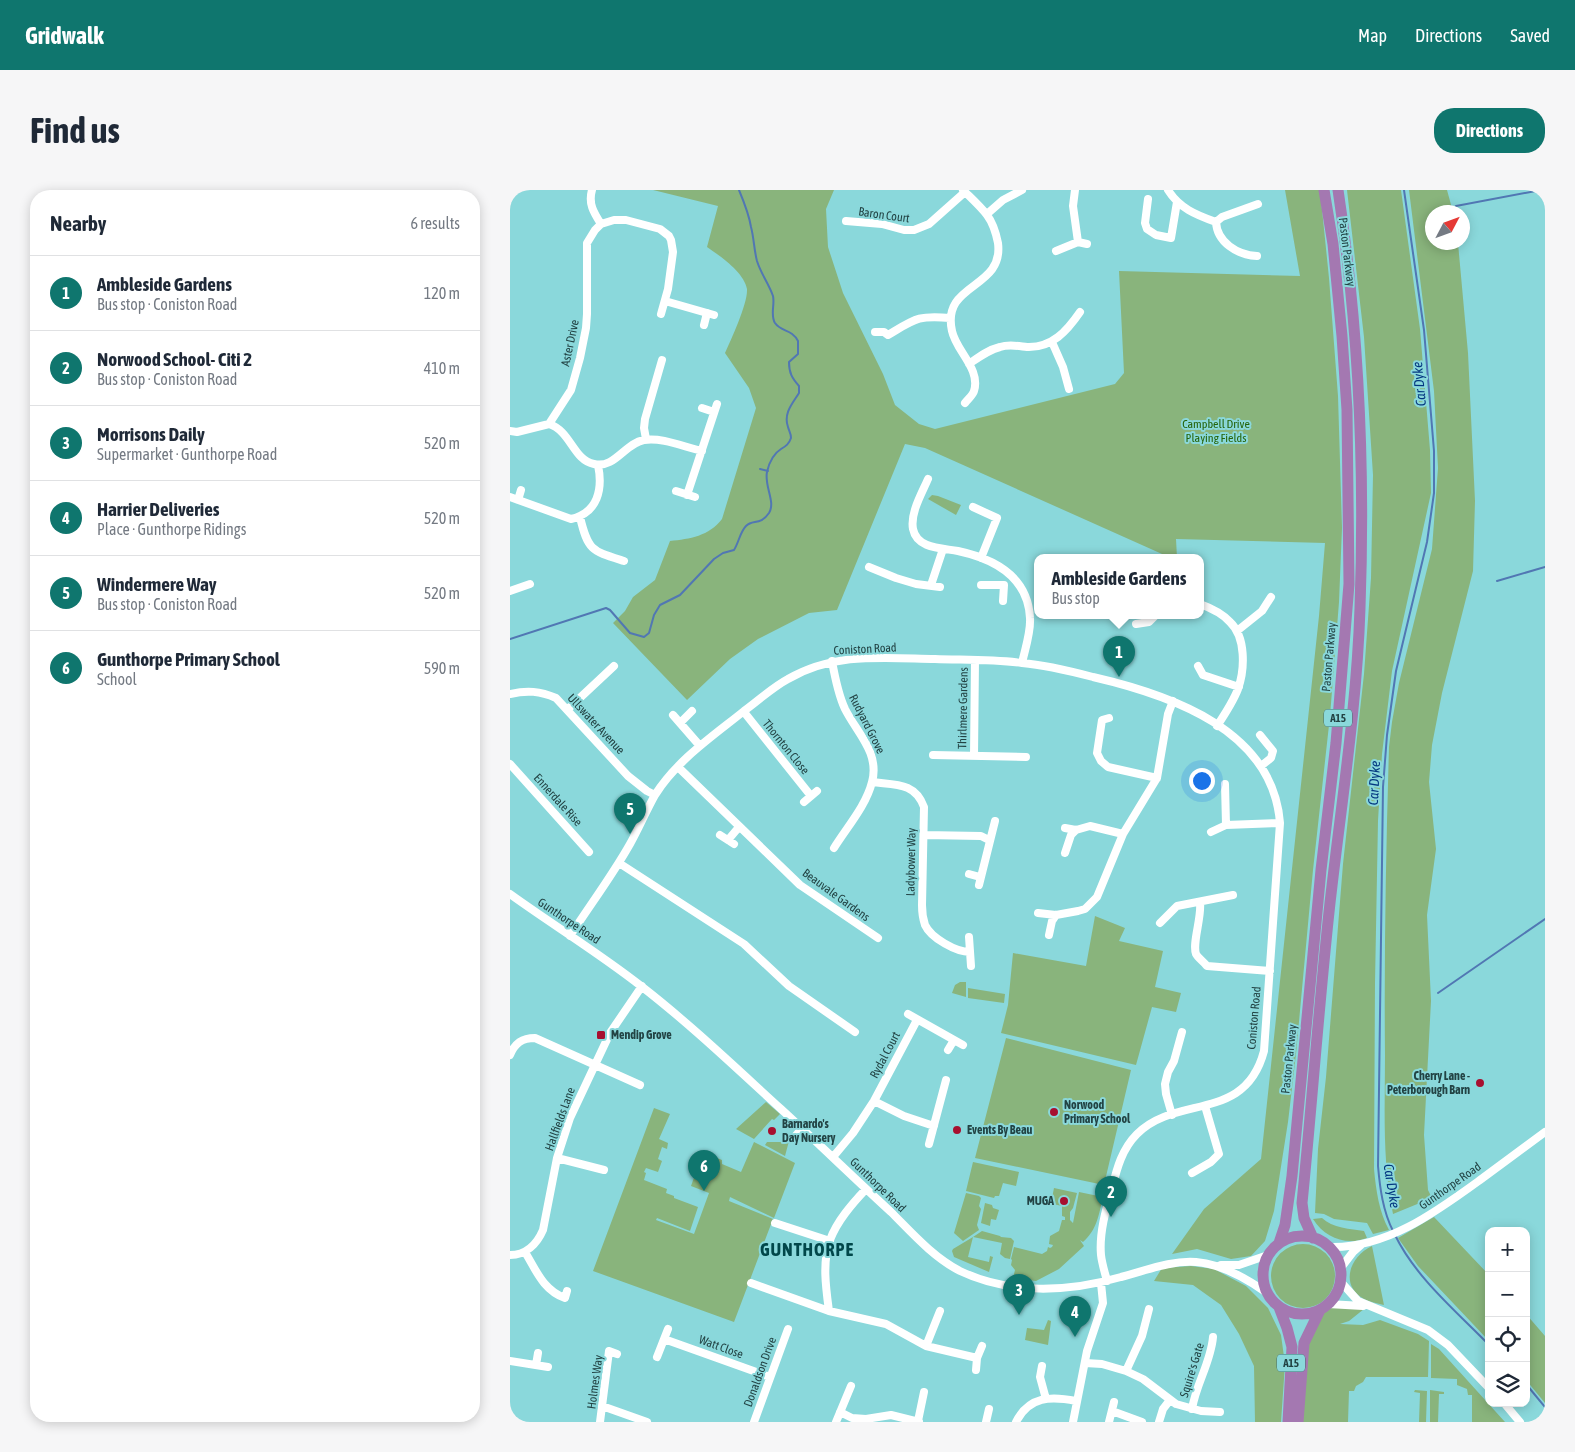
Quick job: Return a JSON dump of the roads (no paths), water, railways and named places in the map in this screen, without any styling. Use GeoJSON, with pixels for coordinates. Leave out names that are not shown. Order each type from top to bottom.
{"type":"FeatureCollection","features":[{"type":"Feature","properties":{"kind":"highway","name":"Paston Parkway"},"geometry":{"type":"LineString","coordinates":[[1279,1243],[1285,1226],[1292,1176],[1321,870],[1336,743],[1349,584],[1347,410],[1333,244],[1324,190]]}},
{"type":"Feature","properties":{"kind":"highway","name":"Paston Parkway"},"geometry":{"type":"LineString","coordinates":[[1313,1238],[1304,1218],[1302,1203],[1330,904],[1354,693],[1360,611],[1363,519],[1361,420],[1355,331],[1346,241],[1338,190]]}},
{"type":"Feature","properties":{"kind":"highway"},"geometry":{"type":"LineString","coordinates":[[1299,1236],[1313,1238],[1329,1247],[1335,1255],[1340,1269],[1340,1281],[1336,1294],[1324,1307],[1302,1314],[1290,1312],[1279,1307],[1266,1292],[1262,1274],[1268,1255],[1279,1243],[1299,1236]]}},
{"type":"Feature","properties":{"kind":"highway","name":"A15"},"geometry":{"type":"LineString","coordinates":[[1279,1307],[1288,1328],[1292,1348],[1288,1422]]}},
{"type":"Feature","properties":{"kind":"highway","name":"A15"},"geometry":{"type":"LineString","coordinates":[[1298,1422],[1304,1343],[1324,1307]]}},
{"type":"Feature","properties":{"kind":"street"},"geometry":{"type":"LineString","coordinates":[[592,190],[590,196],[593,212],[601,224],[614,220],[626,220],[660,229],[669,236],[673,252],[668,289],[661,314]]}},
{"type":"Feature","properties":{"kind":"street"},"geometry":{"type":"LineString","coordinates":[[986,214],[1003,200],[1022,190]]}},
{"type":"Feature","properties":{"kind":"street"},"geometry":{"type":"LineString","coordinates":[[1075,190],[1073,206],[1078,242]]}},
{"type":"Feature","properties":{"kind":"street"},"geometry":{"type":"LineString","coordinates":[[1168,190],[1177,202],[1198,216],[1216,222]]}},
{"type":"Feature","properties":{"kind":"street","name":"Baron Court"},"geometry":{"type":"LineString","coordinates":[[846,221],[882,224],[904,230],[914,230],[929,224],[964,191],[986,214],[993,225],[999,253],[996,264],[990,273],[960,296],[950,318]]}},
{"type":"Feature","properties":{"kind":"street"},"geometry":{"type":"LineString","coordinates":[[1148,199],[1146,228],[1164,238],[1171,238],[1177,202]]}},
{"type":"Feature","properties":{"kind":"street"},"geometry":{"type":"LineString","coordinates":[[1257,256],[1247,256],[1227,244],[1216,231],[1216,222],[1222,216],[1258,204]]}},
{"type":"Feature","properties":{"kind":"street","name":"Aster Drive"},"geometry":{"type":"LineString","coordinates":[[549,424],[571,390],[580,358],[587,314],[588,243],[595,230],[601,224]]}},
{"type":"Feature","properties":{"kind":"street"},"geometry":{"type":"LineString","coordinates":[[1056,251],[1078,242],[1087,244]]}},
{"type":"Feature","properties":{"kind":"street"},"geometry":{"type":"LineString","coordinates":[[665,302],[711,314],[704,325]]}},
{"type":"Feature","properties":{"kind":"street"},"geometry":{"type":"LineString","coordinates":[[969,364],[998,347],[1013,345],[1038,346],[1052,342],[1068,328],[1080,312]]}},
{"type":"Feature","properties":{"kind":"street"},"geometry":{"type":"LineString","coordinates":[[876,332],[884,332],[888,335],[920,317],[950,318],[952,333],[959,349],[969,364],[975,381],[974,393],[965,403]]}},
{"type":"Feature","properties":{"kind":"street"},"geometry":{"type":"LineString","coordinates":[[1052,342],[1069,390]]}},
{"type":"Feature","properties":{"kind":"street"},"geometry":{"type":"LineString","coordinates":[[646,440],[645,419],[662,360]]}},
{"type":"Feature","properties":{"kind":"street"},"geometry":{"type":"LineString","coordinates":[[676,491],[691,496],[715,408],[702,408]]}},
{"type":"Feature","properties":{"kind":"street"},"geometry":{"type":"LineString","coordinates":[[510,431],[522,431],[549,424],[556,427],[566,436],[578,455],[591,464],[598,465],[608,463],[632,444],[646,440],[660,440],[702,451]]}},
{"type":"Feature","properties":{"kind":"street"},"geometry":{"type":"LineString","coordinates":[[522,490],[514,499],[571,519],[580,517],[585,514],[597,499],[600,486],[598,465]]}},
{"type":"Feature","properties":{"kind":"street"},"geometry":{"type":"LineString","coordinates":[[928,479],[914,513],[912,522],[913,532],[919,540],[929,546],[958,551],[981,558],[1012,575],[1025,592],[1031,620],[1022,663]]}},
{"type":"Feature","properties":{"kind":"street"},"geometry":{"type":"LineString","coordinates":[[973,507],[997,518],[981,558]]}},
{"type":"Feature","properties":{"kind":"street"},"geometry":{"type":"LineString","coordinates":[[580,517],[585,538],[590,547],[600,554],[624,561]]}},
{"type":"Feature","properties":{"kind":"street"},"geometry":{"type":"LineString","coordinates":[[931,585],[943,549]]}},
{"type":"Feature","properties":{"kind":"street"},"geometry":{"type":"LineString","coordinates":[[869,567],[916,584],[940,588]]}},
{"type":"Feature","properties":{"kind":"street"},"geometry":{"type":"LineString","coordinates":[[1003,600],[1004,585],[1012,575]]}},
{"type":"Feature","properties":{"kind":"street"},"geometry":{"type":"LineString","coordinates":[[510,591],[526,585],[525,595]]}},
{"type":"Feature","properties":{"kind":"street"},"geometry":{"type":"LineString","coordinates":[[982,585],[1004,585]]}},
{"type":"Feature","properties":{"kind":"street"},"geometry":{"type":"LineString","coordinates":[[1237,631],[1262,611],[1271,597]]}},
{"type":"Feature","properties":{"kind":"street"},"geometry":{"type":"LineString","coordinates":[[1204,606],[1231,622],[1237,631],[1242,655],[1239,687],[1217,726]]}},
{"type":"Feature","properties":{"kind":"street"},"geometry":{"type":"LineString","coordinates":[[1136,624],[1148,622],[1151,619]]}},
{"type":"Feature","properties":{"kind":"street","name":"Coniston Road"},"geometry":{"type":"LineString","coordinates":[[570,936],[637,833],[655,795],[678,767],[700,746],[786,680],[832,661],[866,658],[974,660],[1044,666],[1135,687],[1173,700],[1196,712],[1238,740],[1261,766],[1275,794],[1279,807],[1280,823],[1264,1051],[1261,1061],[1248,1082],[1239,1091],[1221,1101],[1172,1114],[1147,1125],[1137,1134],[1122,1154],[1102,1231],[1103,1303],[1085,1362],[1073,1422]]}},
{"type":"Feature","properties":{"kind":"street","name":"Thirlmere Gardens"},"geometry":{"type":"LineString","coordinates":[[974,660],[974,756]]}},
{"type":"Feature","properties":{"kind":"street","name":"Rudyard Grove"},"geometry":{"type":"LineString","coordinates":[[832,661],[840,698],[873,759],[874,768],[872,782],[864,802],[834,848]]}},
{"type":"Feature","properties":{"kind":"street"},"geometry":{"type":"LineString","coordinates":[[568,710],[606,680],[614,666]]}},
{"type":"Feature","properties":{"kind":"street"},"geometry":{"type":"LineString","coordinates":[[1198,666],[1203,675],[1239,687]]}},
{"type":"Feature","properties":{"kind":"street","name":"Ullswater Avenue"},"geometry":{"type":"LineString","coordinates":[[510,694],[533,691],[556,698],[628,776],[655,795]]}},
{"type":"Feature","properties":{"kind":"street"},"geometry":{"type":"LineString","coordinates":[[1038,913],[1056,915],[1085,909],[1097,897],[1123,834],[1157,778],[1168,714],[1173,700]]}},
{"type":"Feature","properties":{"kind":"street"},"geometry":{"type":"LineString","coordinates":[[680,723],[692,711]]}},
{"type":"Feature","properties":{"kind":"street","name":"Thornton Close"},"geometry":{"type":"LineString","coordinates":[[744,712],[814,794],[804,802]]}},
{"type":"Feature","properties":{"kind":"street"},"geometry":{"type":"LineString","coordinates":[[673,715],[700,746]]}},
{"type":"Feature","properties":{"kind":"street"},"geometry":{"type":"LineString","coordinates":[[1110,718],[1102,720],[1097,753],[1101,761],[1108,767],[1157,778]]}},
{"type":"Feature","properties":{"kind":"street"},"geometry":{"type":"LineString","coordinates":[[1260,734],[1273,751],[1271,758],[1261,766]]}},
{"type":"Feature","properties":{"kind":"street","name":"Thirlmere Gardens"},"geometry":{"type":"LineString","coordinates":[[933,755],[1026,757]]}},
{"type":"Feature","properties":{"kind":"street","name":"Ennerdale Rise"},"geometry":{"type":"LineString","coordinates":[[510,764],[589,852]]}},
{"type":"Feature","properties":{"kind":"street","name":"Beauvale Gardens"},"geometry":{"type":"LineString","coordinates":[[678,767],[800,885],[878,938]]}},
{"type":"Feature","properties":{"kind":"street","name":"Ladybower Way"},"geometry":{"type":"LineString","coordinates":[[872,782],[905,786],[916,793],[924,807],[922,905],[926,928],[931,934],[955,950],[970,952]]}},
{"type":"Feature","properties":{"kind":"street"},"geometry":{"type":"LineString","coordinates":[[1225,784],[1226,825]]}},
{"type":"Feature","properties":{"kind":"street"},"geometry":{"type":"LineString","coordinates":[[969,874],[980,881],[995,821]]}},
{"type":"Feature","properties":{"kind":"street"},"geometry":{"type":"LineString","coordinates":[[1211,832],[1226,825],[1280,823]]}},
{"type":"Feature","properties":{"kind":"street"},"geometry":{"type":"LineString","coordinates":[[1065,828],[1076,830],[1090,826],[1123,834]]}},
{"type":"Feature","properties":{"kind":"street"},"geometry":{"type":"LineString","coordinates":[[720,836],[731,842],[739,827]]}},
{"type":"Feature","properties":{"kind":"street"},"geometry":{"type":"LineString","coordinates":[[1065,852],[1071,835],[1076,830]]}},
{"type":"Feature","properties":{"kind":"street"},"geometry":{"type":"LineString","coordinates":[[924,835],[981,836],[989,840]]}},
{"type":"Feature","properties":{"kind":"street"},"geometry":{"type":"LineString","coordinates":[[619,862],[737,938],[789,986],[855,1032]]}},
{"type":"Feature","properties":{"kind":"street","name":"Gunthorpe Road"},"geometry":{"type":"LineString","coordinates":[[510,894],[612,963],[642,986],[802,1128],[926,1246],[946,1262],[974,1276],[1006,1284],[1047,1289],[1062,1289],[1104,1282],[1161,1266],[1196,1262],[1214,1266],[1245,1278],[1266,1292]]}},
{"type":"Feature","properties":{"kind":"street"},"geometry":{"type":"LineString","coordinates":[[1160,923],[1177,906],[1233,894]]}},
{"type":"Feature","properties":{"kind":"street"},"geometry":{"type":"LineString","coordinates":[[1200,902],[1202,912],[1196,942],[1196,954],[1207,966],[1270,971]]}},
{"type":"Feature","properties":{"kind":"street"},"geometry":{"type":"LineString","coordinates":[[1049,935],[1052,921],[1056,915]]}},
{"type":"Feature","properties":{"kind":"street"},"geometry":{"type":"LineString","coordinates":[[969,937],[971,966]]}},
{"type":"Feature","properties":{"kind":"street","name":"Hallfields Lane"},"geometry":{"type":"LineString","coordinates":[[525,1252],[540,1238],[543,1230],[557,1158],[570,1118],[610,1033],[642,986]]}},
{"type":"Feature","properties":{"kind":"street"},"geometry":{"type":"LineString","coordinates":[[908,1014],[963,1045]]}},
{"type":"Feature","properties":{"kind":"street","name":"Rydal Court"},"geometry":{"type":"LineString","coordinates":[[833,1157],[853,1133],[874,1101],[917,1020]]}},
{"type":"Feature","properties":{"kind":"street"},"geometry":{"type":"LineString","coordinates":[[1172,1114],[1165,1084],[1182,1032]]}},
{"type":"Feature","properties":{"kind":"street"},"geometry":{"type":"LineString","coordinates":[[510,1055],[513,1047],[523,1039],[535,1038],[640,1085]]}},
{"type":"Feature","properties":{"kind":"street"},"geometry":{"type":"LineString","coordinates":[[948,1050],[954,1040]]}},
{"type":"Feature","properties":{"kind":"street"},"geometry":{"type":"LineString","coordinates":[[930,1144],[946,1080]]}},
{"type":"Feature","properties":{"kind":"street"},"geometry":{"type":"LineString","coordinates":[[874,1101],[904,1116],[934,1126]]}},
{"type":"Feature","properties":{"kind":"street"},"geometry":{"type":"LineString","coordinates":[[1192,1173],[1211,1162],[1219,1154],[1205,1106]]}},
{"type":"Feature","properties":{"kind":"street"},"geometry":{"type":"LineString","coordinates":[[793,1139],[802,1128]]}},
{"type":"Feature","properties":{"kind":"street","name":"Gunthorpe Road"},"geometry":{"type":"LineString","coordinates":[[1329,1247],[1361,1245],[1383,1238],[1428,1217],[1545,1132]]}},
{"type":"Feature","properties":{"kind":"street"},"geometry":{"type":"LineString","coordinates":[[557,1158],[604,1170]]}},
{"type":"Feature","properties":{"kind":"street"},"geometry":{"type":"LineString","coordinates":[[828,1311],[826,1262],[830,1241],[849,1209],[866,1189]]}},
{"type":"Feature","properties":{"kind":"street"},"geometry":{"type":"LineString","coordinates":[[775,1223],[830,1241]]}},
{"type":"Feature","properties":{"kind":"street","name":"Gunthorpe Road"},"geometry":{"type":"LineString","coordinates":[[1340,1269],[1352,1252],[1361,1245]]}},
{"type":"Feature","properties":{"kind":"street"},"geometry":{"type":"LineString","coordinates":[[510,1255],[525,1252],[544,1284],[551,1291],[564,1298],[567,1291]]}},
{"type":"Feature","properties":{"kind":"street","name":"Gunthorpe Road"},"geometry":{"type":"LineString","coordinates":[[1214,1266],[1238,1265],[1268,1255]]}},
{"type":"Feature","properties":{"kind":"street"},"geometry":{"type":"LineString","coordinates":[[1340,1281],[1358,1301],[1428,1330],[1448,1346],[1485,1384]]}},
{"type":"Feature","properties":{"kind":"street"},"geometry":{"type":"LineString","coordinates":[[751,1284],[828,1311],[893,1326],[910,1339],[926,1346],[977,1358]]}},
{"type":"Feature","properties":{"kind":"street"},"geometry":{"type":"LineString","coordinates":[[1324,1307],[1370,1307]]}},
{"type":"Feature","properties":{"kind":"street"},"geometry":{"type":"LineString","coordinates":[[1126,1372],[1142,1336],[1150,1309]]}},
{"type":"Feature","properties":{"kind":"street"},"geometry":{"type":"LineString","coordinates":[[926,1346],[940,1311]]}},
{"type":"Feature","properties":{"kind":"street"},"geometry":{"type":"LineString","coordinates":[[658,1357],[668,1329]]}},
{"type":"Feature","properties":{"kind":"street","name":"Donaldson Drive"},"geometry":{"type":"LineString","coordinates":[[754,1422],[788,1329]]}},
{"type":"Feature","properties":{"kind":"street","name":"Squire's Gate"},"geometry":{"type":"LineString","coordinates":[[1192,1409],[1200,1380],[1211,1353],[1213,1337]]}},
{"type":"Feature","properties":{"kind":"street","name":"Watt Close"},"geometry":{"type":"LineString","coordinates":[[664,1339],[770,1377]]}},
{"type":"Feature","properties":{"kind":"street"},"geometry":{"type":"LineString","coordinates":[[976,1370],[977,1358],[982,1346]]}},
{"type":"Feature","properties":{"kind":"street","name":"Holmes Way"},"geometry":{"type":"LineString","coordinates":[[600,1422],[609,1351],[617,1354]]}},
{"type":"Feature","properties":{"kind":"street"},"geometry":{"type":"LineString","coordinates":[[536,1366],[538,1353]]}},
{"type":"Feature","properties":{"kind":"street"},"geometry":{"type":"LineString","coordinates":[[510,1361],[548,1367]]}},
{"type":"Feature","properties":{"kind":"street","name":"Squire's Gate"},"geometry":{"type":"LineString","coordinates":[[1085,1362],[1102,1364],[1143,1379],[1176,1404],[1192,1409],[1220,1412]]}},
{"type":"Feature","properties":{"kind":"street"},"geometry":{"type":"LineString","coordinates":[[1042,1366],[1040,1377],[1046,1399]]}},
{"type":"Feature","properties":{"kind":"street"},"geometry":{"type":"LineString","coordinates":[[836,1422],[852,1386]]}},
{"type":"Feature","properties":{"kind":"street"},"geometry":{"type":"LineString","coordinates":[[840,1412],[852,1418],[866,1419],[878,1416],[918,1422],[924,1392]]}},
{"type":"Feature","properties":{"kind":"street"},"geometry":{"type":"LineString","coordinates":[[1016,1422],[1020,1413],[1028,1406],[1046,1399],[1059,1398],[1076,1401]]}},
{"type":"Feature","properties":{"kind":"street","name":"Squire's Gate"},"geometry":{"type":"LineString","coordinates":[[1159,1422],[1165,1406],[1170,1400]]}},
{"type":"Feature","properties":{"kind":"street"},"geometry":{"type":"LineString","coordinates":[[1109,1422],[1114,1402]]}},
{"type":"Feature","properties":{"kind":"street"},"geometry":{"type":"LineString","coordinates":[[602,1406],[647,1422]]}},
{"type":"Feature","properties":{"kind":"street"},"geometry":{"type":"LineString","coordinates":[[1507,1407],[1520,1422]]}},
{"type":"Feature","properties":{"kind":"street"},"geometry":{"type":"LineString","coordinates":[[986,1422],[989,1409]]}},
{"type":"Feature","properties":{"kind":"street"},"geometry":{"type":"LineString","coordinates":[[1112,1411],[1142,1422]]}},
{"type":"Feature","properties":{"kind":"waterway"},"geometry":{"type":"LineString","coordinates":[[510,639],[606,608],[610,610],[630,633],[644,637],[649,633],[654,615],[660,605],[680,595],[714,559],[723,553],[734,550],[746,526],[763,520],[769,513],[771,499],[767,483],[767,472],[774,456],[787,445],[791,438],[787,417],[789,408],[799,393],[799,386],[791,375],[789,362],[798,354],[798,341],[793,334],[780,328],[775,323],[773,296],[757,261],[749,217],[739,190]]}},
{"type":"Feature","properties":{"kind":"waterway","name":"Car Dyke"},"geometry":{"type":"LineString","coordinates":[[1393,1231],[1382,1200],[1378,1166],[1383,787],[1387,735],[1396,671],[1427,542],[1434,493],[1434,451],[1424,330],[1404,190]]}},
{"type":"Feature","properties":{"kind":"waterway"},"geometry":{"type":"LineString","coordinates":[[1461,205],[1541,190]]}},
{"type":"Feature","properties":{"kind":"waterway"},"geometry":{"type":"LineString","coordinates":[[760,469],[768,471]]}},
{"type":"Feature","properties":{"kind":"waterway"},"geometry":{"type":"LineString","coordinates":[[1497,581],[1545,567]]}},
{"type":"Feature","properties":{"kind":"waterway"},"geometry":{"type":"LineString","coordinates":[[1438,993],[1545,919]]}},
{"type":"Feature","properties":{"kind":"waterway","name":"Car Dyke"},"geometry":{"type":"LineString","coordinates":[[1395,1235],[1425,1280],[1485,1341]]}},
{"type":"Feature","properties":{"kind":"waterway","name":"Car Dyke"},"geometry":{"type":"LineString","coordinates":[[1530,1389],[1545,1407]]}},
{"type":"Feature","properties":{"kind":"place","name":"Ambleside Gardens"},"geometry":{"type":"Point","coordinates":[1119,677]}},
{"type":"Feature","properties":{"kind":"place","name":"Windermere Way"},"geometry":{"type":"Point","coordinates":[630,834]}},
{"type":"Feature","properties":{"kind":"place","name":"Mendip Grove"},"geometry":{"type":"Point","coordinates":[601,1035]}},
{"type":"Feature","properties":{"kind":"place","name":"Cherry Lane - Peterborough Barn"},"geometry":{"type":"Point","coordinates":[1480,1083]}},
{"type":"Feature","properties":{"kind":"place","name":"Norwood Primary School"},"geometry":{"type":"Point","coordinates":[1054,1112]}},
{"type":"Feature","properties":{"kind":"place","name":"Events By Beau"},"geometry":{"type":"Point","coordinates":[957,1130]}},
{"type":"Feature","properties":{"kind":"place","name":"Barnardo's Day Nursery"},"geometry":{"type":"Point","coordinates":[772,1131]}},
{"type":"Feature","properties":{"kind":"place","name":"Gunthorpe Primary School"},"geometry":{"type":"Point","coordinates":[704,1191]}},
{"type":"Feature","properties":{"kind":"place","name":"MUGA"},"geometry":{"type":"Point","coordinates":[1064,1201]}},
{"type":"Feature","properties":{"kind":"place","name":"Norwood School- Citi 2"},"geometry":{"type":"Point","coordinates":[1111,1217]}},
{"type":"Feature","properties":{"kind":"place","name":"Morrisons Daily"},"geometry":{"type":"Point","coordinates":[1019,1315]}},
{"type":"Feature","properties":{"kind":"place","name":"Harrier Deliveries"},"geometry":{"type":"Point","coordinates":[1075,1337]}},
{"type":"Feature","properties":{"kind":"district","name":"GUNTHORPE"},"geometry":{"type":"Point","coordinates":[807,1250]}},
{"type":"Feature","properties":{"kind":"park label","name":"Campbell Drive Playing Fields"},"geometry":{"type":"Point","coordinates":[1216,431]}}]}
